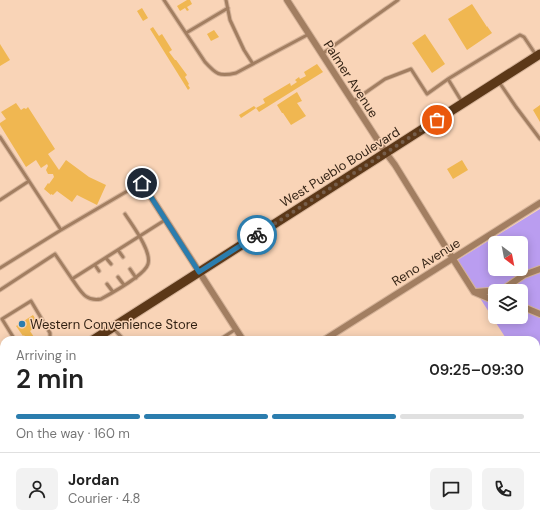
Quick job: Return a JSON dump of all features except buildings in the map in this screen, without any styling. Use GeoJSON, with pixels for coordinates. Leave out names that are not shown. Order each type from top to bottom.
{"type":"FeatureCollection","features":[{"type":"Feature","properties":{"kind":"main road","name":"West Pueblo Boulevard"},"geometry":{"type":"LineString","coordinates":[[99,336],[538,55]]}},
{"type":"Feature","properties":{"kind":"street","name":"Palmer Avenue"},"geometry":{"type":"LineString","coordinates":[[287,0],[352,102],[395,165],[474,292]]}},
{"type":"Feature","properties":{"kind":"street"},"geometry":{"type":"LineString","coordinates":[[142,183],[240,336]]}},
{"type":"Feature","properties":{"kind":"street","name":"Reno Avenue"},"geometry":{"type":"LineString","coordinates":[[330,336],[540,203]]}},
{"type":"Feature","properties":{"kind":"street"},"geometry":{"type":"LineString","coordinates":[[474,292],[502,290],[524,274],[540,269]]}},
{"type":"Feature","properties":{"kind":"street"},"geometry":{"type":"LineString","coordinates":[[474,292],[488,298]]}},
{"type":"Feature","properties":{"kind":"street"},"geometry":{"type":"LineString","coordinates":[[528,309],[540,314]]}},
{"type":"Feature","properties":{"kind":"lane"},"geometry":{"type":"LineString","coordinates":[[164,0],[205,62],[213,71],[224,76],[236,73],[309,34]]}},
{"type":"Feature","properties":{"kind":"lane"},"geometry":{"type":"LineString","coordinates":[[226,0],[230,20],[244,50],[253,64]]}},
{"type":"Feature","properties":{"kind":"lane"},"geometry":{"type":"LineString","coordinates":[[322,54],[398,0]]}},
{"type":"Feature","properties":{"kind":"lane"},"geometry":{"type":"LineString","coordinates":[[186,34],[228,8]]}},
{"type":"Feature","properties":{"kind":"lane"},"geometry":{"type":"LineString","coordinates":[[352,102],[385,79],[411,70],[427,94],[448,79],[520,34],[538,55]]}},
{"type":"Feature","properties":{"kind":"lane"},"geometry":{"type":"LineString","coordinates":[[448,79],[463,104]]}},
{"type":"Feature","properties":{"kind":"lane"},"geometry":{"type":"LineString","coordinates":[[498,81],[540,139]]}},
{"type":"Feature","properties":{"kind":"lane"},"geometry":{"type":"LineString","coordinates":[[0,136],[60,230]]}},
{"type":"Feature","properties":{"kind":"lane"},"geometry":{"type":"LineString","coordinates":[[0,200],[29,181]]}},
{"type":"Feature","properties":{"kind":"lane"},"geometry":{"type":"LineString","coordinates":[[0,268],[60,230],[142,183]]}},
{"type":"Feature","properties":{"kind":"lane"},"geometry":{"type":"LineString","coordinates":[[0,290],[55,254],[84,296],[95,300],[101,299],[113,292],[136,278],[146,269],[148,264],[146,250],[125,214]]}},
{"type":"Feature","properties":{"kind":"lane"},"geometry":{"type":"LineString","coordinates":[[72,279],[165,220]]}},
{"type":"Feature","properties":{"kind":"lane"},"geometry":{"type":"LineString","coordinates":[[118,250],[123,257]]}},
{"type":"Feature","properties":{"kind":"lane"},"geometry":{"type":"LineString","coordinates":[[106,258],[111,264]]}},
{"type":"Feature","properties":{"kind":"lane"},"geometry":{"type":"LineString","coordinates":[[95,265],[99,271]]}},
{"type":"Feature","properties":{"kind":"lane"},"geometry":{"type":"LineString","coordinates":[[130,269],[136,278]]}},
{"type":"Feature","properties":{"kind":"lane"},"geometry":{"type":"LineString","coordinates":[[118,277],[124,285]]}},
{"type":"Feature","properties":{"kind":"lane"},"geometry":{"type":"LineString","coordinates":[[107,284],[113,292]]}},
{"type":"Feature","properties":{"kind":"lane"},"geometry":{"type":"LineString","coordinates":[[13,336],[2,319],[31,301],[50,333],[50,336]]}},
{"type":"Feature","properties":{"kind":"lane"},"geometry":{"type":"LineString","coordinates":[[112,328],[120,336]]}},
{"type":"Feature","properties":{"kind":"lane"},"geometry":{"type":"LineString","coordinates":[[225,336],[236,329]]}},
{"type":"Feature","properties":{"kind":"shaded area"},"geometry":{"type":"Polygon","coordinates":[[[540,209],[540,336],[504,336],[497,324],[528,324],[528,284],[488,284],[488,311],[456,261],[488,241],[488,276],[528,276],[528,236],[496,236],[540,209]]]}},
{"type":"Feature","properties":{"kind":"way so far"},"geometry":{"type":"LineString","coordinates":[[257,235],[437,120]]}},
{"type":"Feature","properties":{"kind":"place","name":"Western Convenience Store"},"geometry":{"type":"Point","coordinates":[22,324]}},
{"type":"Feature","properties":{"kind":"route"},"geometry":{"type":"LineString","coordinates":[[142,183],[199,272],[257,235]]}}]}
